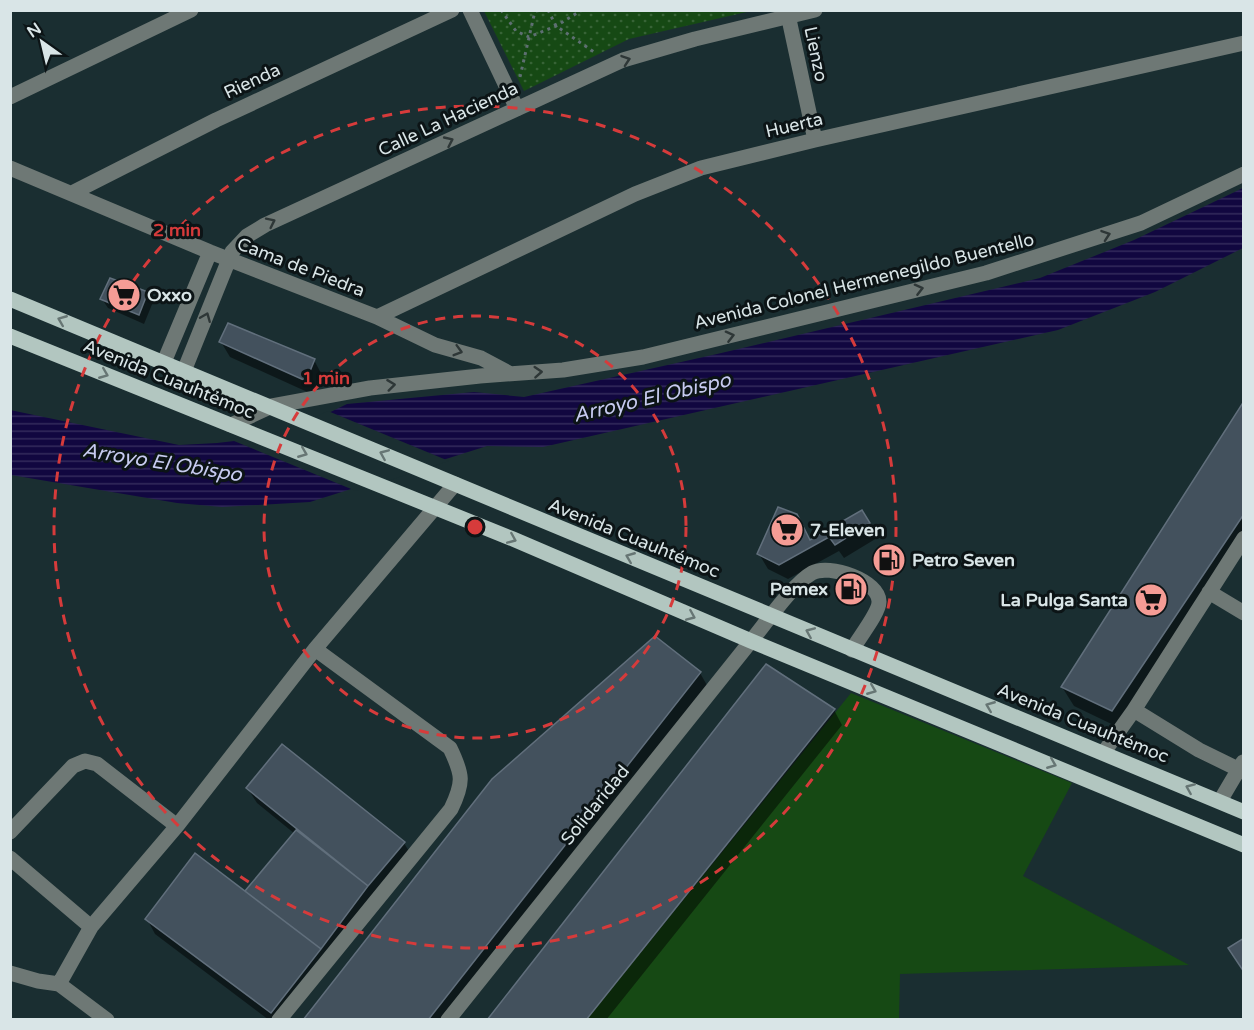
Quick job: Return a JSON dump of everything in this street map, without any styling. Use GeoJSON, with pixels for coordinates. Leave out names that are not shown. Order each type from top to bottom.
{"type":"FeatureCollection","features":[{"type":"Feature","properties":{"kind":"main road","name":"Avenida Cuauhtémoc"},"geometry":{"type":"LineString","coordinates":[[10,298],[1244,812]]}},
{"type":"Feature","properties":{"kind":"main road","name":"Avenida Cuauhtémoc"},"geometry":{"type":"LineString","coordinates":[[10,336],[435,507],[751,641],[1244,845]]}},
{"type":"Feature","properties":{"kind":"street"},"geometry":{"type":"LineString","coordinates":[[10,97],[158,17],[191,10]]}},
{"type":"Feature","properties":{"kind":"street","name":"Rienda"},"geometry":{"type":"LineString","coordinates":[[72,193],[216,120],[452,10]]}},
{"type":"Feature","properties":{"kind":"street"},"geometry":{"type":"LineString","coordinates":[[470,10],[517,109]]}},
{"type":"Feature","properties":{"kind":"street","name":"Calle La Hacienda"},"geometry":{"type":"LineString","coordinates":[[184,371],[232,252],[265,225],[624,60],[787,14],[815,10]]}},
{"type":"Feature","properties":{"kind":"street","name":"Lienzo"},"geometry":{"type":"LineString","coordinates":[[787,14],[815,140]]}},
{"type":"Feature","properties":{"kind":"street","name":"Huerta"},"geometry":{"type":"LineString","coordinates":[[377,317],[635,194],[701,168],[1244,43]]}},
{"type":"Feature","properties":{"kind":"street","name":"Cama de Piedra"},"geometry":{"type":"LineString","coordinates":[[10,168],[229,260],[377,317],[435,345],[481,358],[510,374]]}},
{"type":"Feature","properties":{"kind":"street","name":"Avenida Colonel Hermenegildo Buentello"},"geometry":{"type":"LineString","coordinates":[[231,425],[272,406],[370,388],[424,381],[563,370],[643,357],[986,273],[1141,223],[1244,174]]}},
{"type":"Feature","properties":{"kind":"street"},"geometry":{"type":"LineString","coordinates":[[164,362],[210,252]]}},
{"type":"Feature","properties":{"kind":"street"},"geometry":{"type":"LineString","coordinates":[[59,984],[92,927],[177,826],[315,649],[455,484]]}},
{"type":"Feature","properties":{"kind":"street"},"geometry":{"type":"LineString","coordinates":[[1104,752],[1134,710],[1244,538]]}},
{"type":"Feature","properties":{"kind":"street","name":"Solidaridad"},"geometry":{"type":"LineString","coordinates":[[448,1020],[751,641],[799,583],[811,573],[820,569],[832,569],[873,587],[879,595],[880,605],[852,650]]}},
{"type":"Feature","properties":{"kind":"street"},"geometry":{"type":"LineString","coordinates":[[1209,592],[1244,613]]}},
{"type":"Feature","properties":{"kind":"street"},"geometry":{"type":"LineString","coordinates":[[279,1020],[451,809],[461,788],[459,767],[450,748],[315,649]]}},
{"type":"Feature","properties":{"kind":"street"},"geometry":{"type":"LineString","coordinates":[[1134,710],[1168,732],[1242,768],[1220,801]]}},
{"type":"Feature","properties":{"kind":"street"},"geometry":{"type":"LineString","coordinates":[[10,832],[73,766],[85,761],[97,764],[177,826]]}},
{"type":"Feature","properties":{"kind":"street"},"geometry":{"type":"LineString","coordinates":[[10,858],[92,927]]}},
{"type":"Feature","properties":{"kind":"street"},"geometry":{"type":"LineString","coordinates":[[10,973],[59,984],[107,1020]]}},
{"type":"Feature","properties":{"kind":"path"},"geometry":{"type":"LineString","coordinates":[[501,10],[516,31],[529,37],[556,26],[582,10]]}},
{"type":"Feature","properties":{"kind":"path"},"geometry":{"type":"LineString","coordinates":[[517,109],[519,84],[534,11],[546,10],[556,26],[594,52],[604,69]]}},
{"type":"Feature","properties":{"kind":"green space"},"geometry":{"type":"Polygon","coordinates":[[[484,11],[751,11],[629,39],[524,91],[484,11]]]}},
{"type":"Feature","properties":{"kind":"green space"},"geometry":{"type":"Polygon","coordinates":[[[851,693],[1072,783],[1023,876],[1189,965],[900,974],[899,1019],[587,1019],[851,693]]]}},
{"type":"Feature","properties":{"kind":"water","name":"Arroyo El Obispo"},"geometry":{"type":"Polygon","coordinates":[[[1243,188],[1243,248],[1155,292],[1058,330],[543,447],[487,446],[310,502],[222,507],[177,503],[11,475],[10,410],[179,445],[269,437],[310,422],[347,404],[474,392],[524,397],[1040,278],[1134,240],[1243,188]]]}},
{"type":"Feature","properties":{"kind":"pier"},"geometry":{"type":"Polygon","coordinates":[[[328,411],[449,461],[356,491],[229,439],[269,434],[328,411]]]}},
{"type":"Feature","properties":{"kind":"building","name":"Oxxo"},"geometry":{"type":"Polygon","coordinates":[[[110,278],[148,292],[139,315],[100,299],[110,278]]]}},
{"type":"Feature","properties":{"kind":"building"},"geometry":{"type":"Polygon","coordinates":[[[228,323],[315,359],[306,381],[219,342],[228,323]]]}},
{"type":"Feature","properties":{"kind":"building","name":"La Pulga Santa"},"geometry":{"type":"Polygon","coordinates":[[[1244,401],[1244,514],[1112,711],[1061,687],[1244,401]]]}},
{"type":"Feature","properties":{"kind":"building","name":"7-Eleven"},"geometry":{"type":"Polygon","coordinates":[[[778,507],[797,514],[810,540],[862,510],[870,523],[835,545],[829,537],[779,565],[757,554],[778,507]]]}},
{"type":"Feature","properties":{"kind":"building"},"geometry":{"type":"Polygon","coordinates":[[[655,636],[701,672],[428,1020],[303,1020],[492,779],[655,636]]]}},
{"type":"Feature","properties":{"kind":"building"},"geometry":{"type":"Polygon","coordinates":[[[766,664],[835,709],[586,1020],[487,1020],[766,664]]]}},
{"type":"Feature","properties":{"kind":"building"},"geometry":{"type":"Polygon","coordinates":[[[282,744],[405,842],[368,886],[246,788],[282,744]]]}},
{"type":"Feature","properties":{"kind":"building"},"geometry":{"type":"Polygon","coordinates":[[[296,830],[368,886],[321,949],[245,891],[296,830]]]}},
{"type":"Feature","properties":{"kind":"building"},"geometry":{"type":"Polygon","coordinates":[[[195,853],[321,949],[271,1013],[145,919],[195,853]]]}},
{"type":"Feature","properties":{"kind":"building"},"geometry":{"type":"Polygon","coordinates":[[[1244,938],[1244,972],[1228,948],[1244,938]]]}},
{"type":"Feature","properties":{"kind":"place","name":"Oxxo"},"geometry":{"type":"Point","coordinates":[124,295]}},
{"type":"Feature","properties":{"kind":"place","name":"7-Eleven"},"geometry":{"type":"Point","coordinates":[787,530]}},
{"type":"Feature","properties":{"kind":"place","name":"Petro Seven"},"geometry":{"type":"Point","coordinates":[889,560]}},
{"type":"Feature","properties":{"kind":"place","name":"Pemex"},"geometry":{"type":"Point","coordinates":[851,589]}},
{"type":"Feature","properties":{"kind":"place","name":"La Pulga Santa"},"geometry":{"type":"Point","coordinates":[1151,600]}}]}
